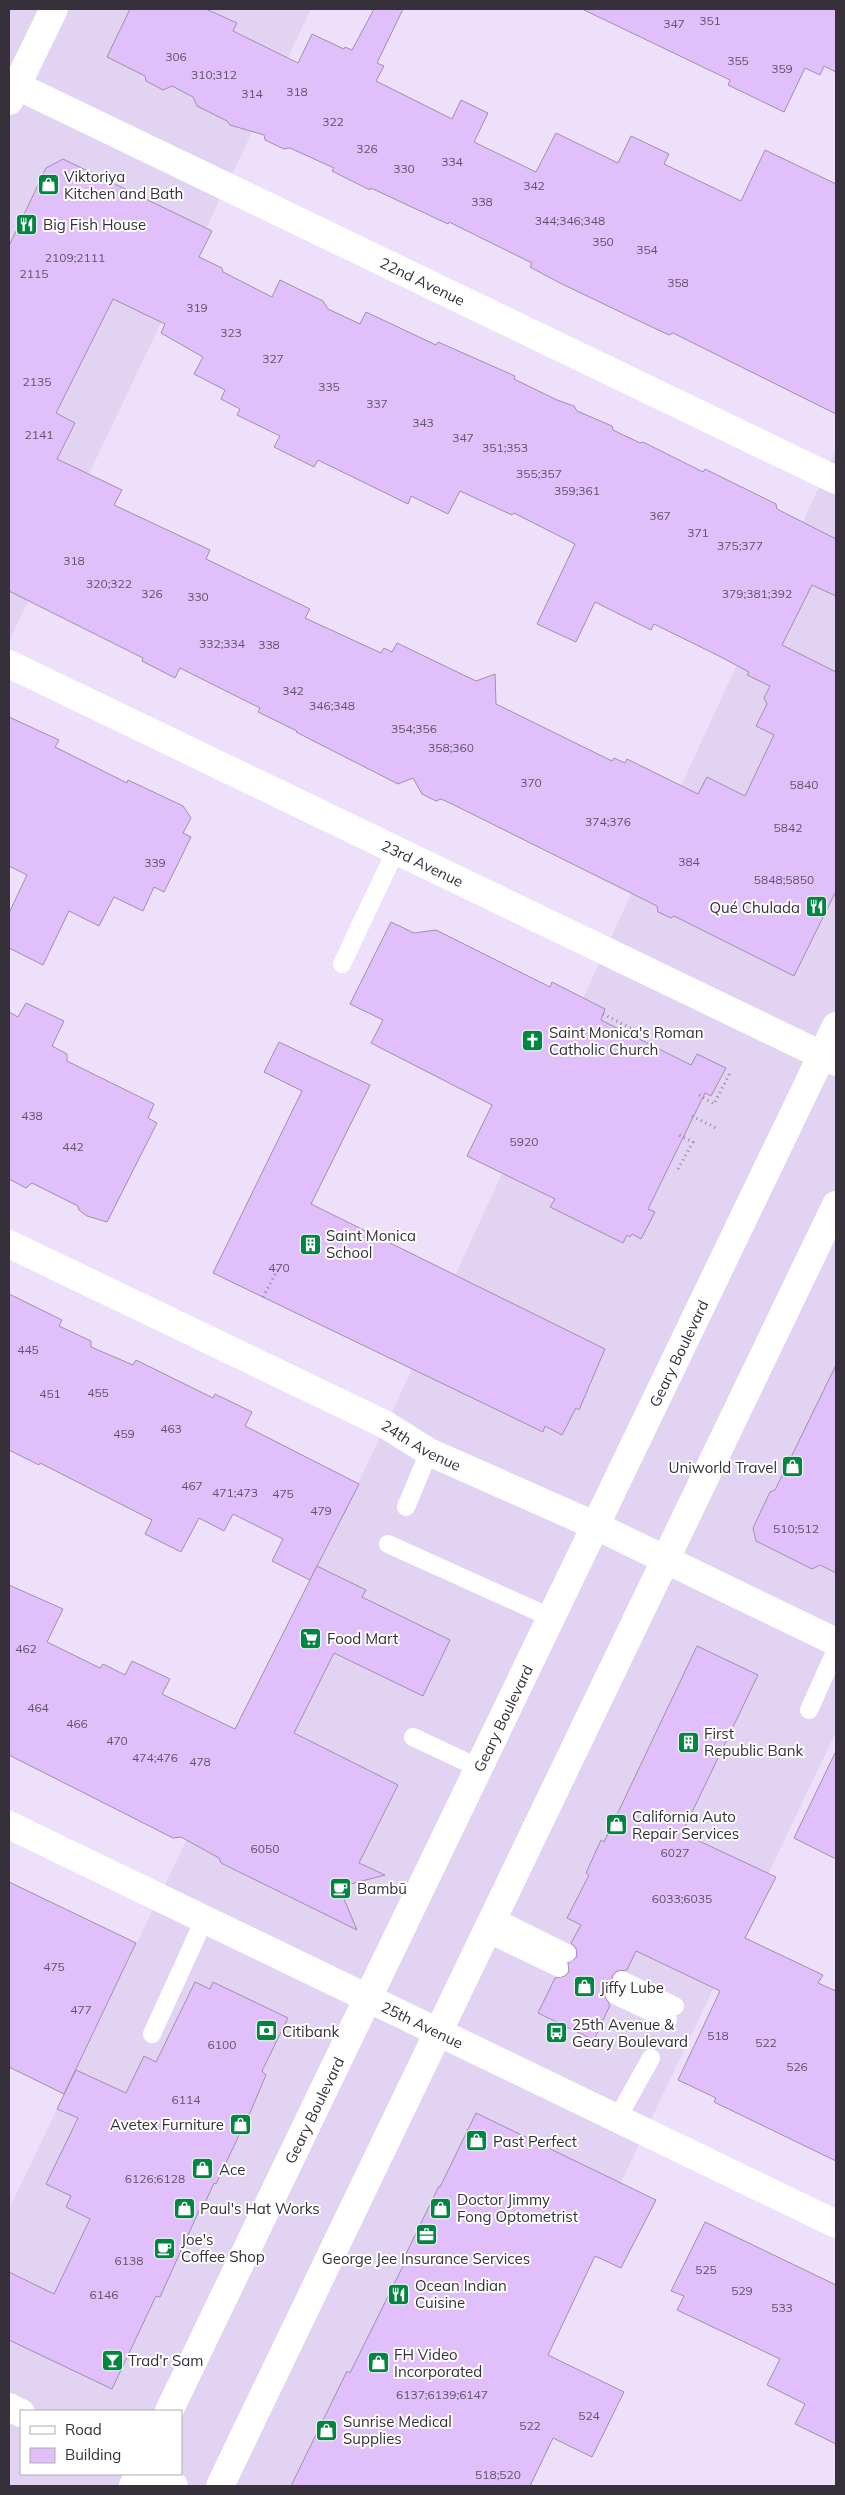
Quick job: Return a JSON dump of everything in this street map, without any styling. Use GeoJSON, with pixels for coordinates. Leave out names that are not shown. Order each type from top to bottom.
{"type":"FeatureCollection","features":[{"type":"Feature","properties":{"kind":"main road"},"geometry":{"type":"LineString","coordinates":[[11,90],[54,9]]}},
{"type":"Feature","properties":{"kind":"main road","name":"22nd Avenue"},"geometry":{"type":"LineString","coordinates":[[11,90],[836,480]]}},
{"type":"Feature","properties":{"kind":"main road","name":"23rd Avenue"},"geometry":{"type":"LineString","coordinates":[[9,664],[829,1058]]}},
{"type":"Feature","properties":{"kind":"main road","name":"Geary Boulevard"},"geometry":{"type":"LineString","coordinates":[[169,2410],[596,1526],[829,1058],[836,1026]]}},
{"type":"Feature","properties":{"kind":"main road"},"geometry":{"type":"LineString","coordinates":[[220,2486],[836,1205]]}},
{"type":"Feature","properties":{"kind":"main road","name":"24th Avenue"},"geometry":{"type":"LineString","coordinates":[[9,1244],[386,1425],[429,1452],[596,1526],[836,1642]]}},
{"type":"Feature","properties":{"kind":"main road","name":"25th Avenue"},"geometry":{"type":"LineString","coordinates":[[9,1826],[836,2224]]}},
{"type":"Feature","properties":{"kind":"main road"},"geometry":{"type":"LineString","coordinates":[[150,2475],[174,2486]]}},
{"type":"Feature","properties":{"kind":"lane"},"geometry":{"type":"LineString","coordinates":[[342,964],[396,850]]}},
{"type":"Feature","properties":{"kind":"lane"},"geometry":{"type":"LineString","coordinates":[[406,1507],[429,1452]]}},
{"type":"Feature","properties":{"kind":"lane"},"geometry":{"type":"LineString","coordinates":[[388,1544],[552,1618]]}},
{"type":"Feature","properties":{"kind":"lane"},"geometry":{"type":"LineString","coordinates":[[809,1710],[836,1650]]}},
{"type":"Feature","properties":{"kind":"lane"},"geometry":{"type":"LineString","coordinates":[[413,1737],[479,1768]]}},
{"type":"Feature","properties":{"kind":"lane"},"geometry":{"type":"LineString","coordinates":[[152,2034],[204,1920]]}},
{"type":"Feature","properties":{"kind":"lane"},"geometry":{"type":"LineString","coordinates":[[490,1925],[563,1961]]}},
{"type":"Feature","properties":{"kind":"lane"},"geometry":{"type":"LineString","coordinates":[[618,1987],[671,2013]]}},
{"type":"Feature","properties":{"kind":"lane"},"geometry":{"type":"LineString","coordinates":[[617,2119],[651,2058]]}},
{"type":"Feature","properties":{"kind":"path"},"geometry":{"type":"LineString","coordinates":[[603,1014],[638,1032],[640,1028]]}},
{"type":"Feature","properties":{"kind":"path"},"geometry":{"type":"LineString","coordinates":[[699,1095],[714,1104],[731,1071]]}},
{"type":"Feature","properties":{"kind":"path"},"geometry":{"type":"LineString","coordinates":[[692,1116],[716,1128]]}},
{"type":"Feature","properties":{"kind":"path"},"geometry":{"type":"LineString","coordinates":[[678,1169],[693,1142],[679,1135]]}},
{"type":"Feature","properties":{"kind":"path"},"geometry":{"type":"LineString","coordinates":[[263,1297],[279,1267]]}},
{"type":"Feature","properties":{"kind":"shaded area"},"geometry":{"type":"Polygon","coordinates":[[[9,9],[311,9],[9,641],[9,9]]]}},
{"type":"Feature","properties":{"kind":"shaded area"},"geometry":{"type":"Polygon","coordinates":[[[836,450],[836,1732],[476,2486],[9,2486],[9,2209],[386,1425],[836,450]]]}},
{"type":"Feature","properties":{"kind":"building"},"geometry":{"type":"Polygon","coordinates":[[[130,9],[206,9],[237,23],[233,31],[298,63],[312,34],[344,49],[345,47],[352,50],[374,9],[403,9],[377,63],[384,66],[376,81],[452,119],[461,100],[488,113],[474,142],[536,172],[556,133],[618,163],[631,136],[669,154],[664,164],[741,201],[765,150],[836,184],[836,414],[673,333],[669,335],[560,283],[530,267],[532,263],[449,222],[448,224],[371,188],[370,190],[332,171],[334,168],[290,148],[284,149],[265,140],[264,135],[230,125],[227,121],[197,106],[193,97],[172,86],[163,90],[146,81],[145,76],[107,57],[130,9]]]}},
{"type":"Feature","properties":{"kind":"building"},"geometry":{"type":"Polygon","coordinates":[[[582,9],[836,9],[836,72],[824,66],[820,75],[805,68],[784,112],[728,85],[730,80],[582,9]]]}},
{"type":"Feature","properties":{"kind":"building"},"geometry":{"type":"Polygon","coordinates":[[[63,159],[212,231],[199,257],[222,268],[223,272],[272,297],[280,280],[323,301],[328,309],[360,324],[366,312],[436,345],[438,342],[515,376],[514,379],[557,400],[574,406],[577,411],[612,426],[613,430],[640,443],[643,442],[703,472],[705,469],[776,504],[777,509],[836,539],[836,596],[812,585],[782,645],[836,672],[836,891],[794,976],[674,916],[671,918],[658,912],[657,906],[450,803],[441,799],[436,801],[422,794],[413,778],[398,784],[258,712],[260,708],[180,668],[175,678],[142,661],[143,658],[9,591],[9,246],[46,168],[63,159]],[[113,299],[56,413],[75,423],[57,459],[122,490],[114,505],[210,550],[206,559],[310,609],[305,618],[381,653],[384,648],[392,652],[397,643],[476,681],[495,674],[496,704],[612,761],[614,758],[625,763],[627,759],[698,794],[707,777],[745,796],[774,735],[756,726],[767,704],[764,698],[770,686],[747,675],[749,672],[721,657],[654,624],[651,630],[595,602],[576,642],[537,624],[575,544],[514,513],[512,515],[460,491],[448,514],[411,496],[408,504],[318,460],[314,467],[274,447],[280,436],[237,415],[240,409],[221,399],[225,390],[194,374],[203,357],[161,333],[165,324],[113,299]]]}},
{"type":"Feature","properties":{"kind":"building"},"geometry":{"type":"Polygon","coordinates":[[[9,717],[59,740],[55,747],[127,783],[128,780],[183,806],[191,818],[183,833],[191,837],[164,892],[154,887],[143,911],[114,897],[99,926],[69,911],[43,965],[9,948],[9,913],[27,875],[9,866],[9,717]]]}},
{"type":"Feature","properties":{"kind":"building","name":"Saint Monica's Roman Catholic Church"},"geometry":{"type":"Polygon","coordinates":[[[391,922],[414,933],[436,930],[550,987],[552,982],[605,1009],[601,1020],[691,1065],[697,1054],[726,1068],[711,1096],[705,1093],[648,1209],[655,1212],[641,1239],[632,1234],[630,1237],[627,1235],[623,1243],[550,1207],[555,1199],[467,1156],[492,1105],[371,1043],[383,1020],[350,1004],[391,922]]]}},
{"type":"Feature","properties":{"kind":"building"},"geometry":{"type":"Polygon","coordinates":[[[26,1003],[64,1021],[52,1046],[67,1054],[67,1061],[154,1104],[148,1118],[157,1123],[107,1222],[87,1216],[79,1210],[78,1206],[32,1183],[26,1188],[9,1179],[9,1012],[18,1017],[26,1003]]]}},
{"type":"Feature","properties":{"kind":"building","name":"Saint Monica School"},"geometry":{"type":"Polygon","coordinates":[[[279,1042],[370,1085],[311,1204],[605,1349],[579,1410],[576,1408],[562,1435],[545,1426],[543,1432],[213,1273],[302,1091],[264,1072],[279,1042]]]}},
{"type":"Feature","properties":{"kind":"building"},"geometry":{"type":"Polygon","coordinates":[[[9,1294],[62,1320],[59,1326],[91,1341],[91,1347],[133,1365],[136,1360],[213,1398],[215,1394],[252,1412],[245,1426],[359,1484],[310,1580],[272,1561],[283,1539],[233,1514],[224,1531],[199,1518],[181,1552],[145,1534],[152,1520],[40,1463],[39,1465],[9,1450],[9,1294]]]}},
{"type":"Feature","properties":{"kind":"building"},"geometry":{"type":"Polygon","coordinates":[[[836,1365],[836,1573],[820,1565],[812,1569],[756,1541],[753,1528],[770,1492],[775,1490],[836,1365]]]}},
{"type":"Feature","properties":{"kind":"building"},"geometry":{"type":"Polygon","coordinates":[[[317,1566],[366,1590],[362,1597],[450,1640],[423,1696],[334,1653],[294,1733],[398,1785],[359,1863],[385,1875],[339,1887],[357,1930],[221,1863],[219,1858],[181,1837],[173,1838],[9,1755],[9,1585],[63,1609],[47,1642],[100,1668],[103,1664],[125,1675],[132,1661],[170,1679],[162,1694],[235,1729],[317,1566]]]}},
{"type":"Feature","properties":{"kind":"building"},"geometry":{"type":"Polygon","coordinates":[[[697,1646],[758,1675],[682,1833],[776,1877],[745,1938],[823,1975],[818,1983],[836,1991],[836,2161],[714,2102],[716,2098],[678,2080],[720,1991],[636,1951],[627,1970],[617,1971],[612,1976],[613,1985],[606,1990],[604,1995],[610,2005],[594,2040],[538,2013],[555,1978],[565,1976],[569,1972],[568,1963],[577,1957],[576,1948],[571,1943],[581,1925],[567,1918],[589,1875],[586,1873],[601,1840],[604,1842],[697,1646]]]}},
{"type":"Feature","properties":{"kind":"building"},"geometry":{"type":"Polygon","coordinates":[[[836,1751],[836,1859],[794,1838],[836,1751]]]}},
{"type":"Feature","properties":{"kind":"building"},"geometry":{"type":"Polygon","coordinates":[[[9,1882],[136,1943],[64,2094],[9,2067],[9,1882]]]}},
{"type":"Feature","properties":{"kind":"building"},"geometry":{"type":"Polygon","coordinates":[[[195,1982],[210,1989],[213,1982],[288,2018],[262,2071],[266,2075],[252,2108],[216,2184],[214,2183],[205,2203],[203,2202],[160,2297],[156,2296],[112,2389],[9,2340],[9,2272],[54,2294],[90,2219],[66,2207],[71,2196],[46,2184],[78,2118],[57,2109],[76,2070],[126,2093],[144,2056],[156,2062],[195,1982]]]}},
{"type":"Feature","properties":{"kind":"building"},"geometry":{"type":"Polygon","coordinates":[[[476,2113],[656,2200],[621,2268],[595,2256],[548,2355],[624,2392],[592,2457],[553,2438],[530,2486],[291,2486],[347,2371],[350,2373],[405,2262],[402,2262],[476,2113]]]}},
{"type":"Feature","properties":{"kind":"building"},"geometry":{"type":"Polygon","coordinates":[[[705,2222],[836,2285],[836,2444],[795,2424],[805,2404],[767,2385],[780,2359],[677,2310],[684,2296],[671,2291],[705,2222]]]}},
{"type":"Feature","properties":{"kind":"place","name":"Viktoriya Kitchen and Bath"},"geometry":{"type":"Point","coordinates":[48,185]}},
{"type":"Feature","properties":{"kind":"place","name":"Big Fish House"},"geometry":{"type":"Point","coordinates":[27,224]}},
{"type":"Feature","properties":{"kind":"place","name":"Qué Chulada"},"geometry":{"type":"Point","coordinates":[816,907]}},
{"type":"Feature","properties":{"kind":"place","name":"Saint Monica's Roman Catholic Church"},"geometry":{"type":"Point","coordinates":[533,1041]}},
{"type":"Feature","properties":{"kind":"place","name":"Saint Monica School"},"geometry":{"type":"Point","coordinates":[310,1244]}},
{"type":"Feature","properties":{"kind":"place","name":"Uniworld Travel"},"geometry":{"type":"Point","coordinates":[793,1467]}},
{"type":"Feature","properties":{"kind":"place","name":"Food Mart"},"geometry":{"type":"Point","coordinates":[311,1638]}},
{"type":"Feature","properties":{"kind":"place","name":"First Republic Bank"},"geometry":{"type":"Point","coordinates":[688,1742]}},
{"type":"Feature","properties":{"kind":"place","name":"California Auto Repair Services"},"geometry":{"type":"Point","coordinates":[616,1825]}},
{"type":"Feature","properties":{"kind":"place","name":"Bambū"},"geometry":{"type":"Point","coordinates":[341,1888]}},
{"type":"Feature","properties":{"kind":"place","name":"Jiffy Lube"},"geometry":{"type":"Point","coordinates":[584,1987]}},
{"type":"Feature","properties":{"kind":"place","name":"Citibank"},"geometry":{"type":"Point","coordinates":[266,2031]}},
{"type":"Feature","properties":{"kind":"place","name":"25th Avenue & Geary Boulevard"},"geometry":{"type":"Point","coordinates":[556,2033]}},
{"type":"Feature","properties":{"kind":"place","name":"Avetex Furniture"},"geometry":{"type":"Point","coordinates":[240,2124]}},
{"type":"Feature","properties":{"kind":"place","name":"Past Perfect"},"geometry":{"type":"Point","coordinates":[477,2141]}},
{"type":"Feature","properties":{"kind":"place","name":"Ace"},"geometry":{"type":"Point","coordinates":[203,2169]}},
{"type":"Feature","properties":{"kind":"place","name":"Paul's Hat Works"},"geometry":{"type":"Point","coordinates":[184,2208]}},
{"type":"Feature","properties":{"kind":"place","name":"Doctor Jimmy Fong Optometrist"},"geometry":{"type":"Point","coordinates":[441,2208]}},
{"type":"Feature","properties":{"kind":"place","name":"George Jee Insurance Services"},"geometry":{"type":"Point","coordinates":[426,2235]}},
{"type":"Feature","properties":{"kind":"place","name":"Joe's Coffee Shop"},"geometry":{"type":"Point","coordinates":[165,2248]}},
{"type":"Feature","properties":{"kind":"place","name":"Ocean Indian Cuisine"},"geometry":{"type":"Point","coordinates":[399,2294]}},
{"type":"Feature","properties":{"kind":"place","name":"Trad'r Sam"},"geometry":{"type":"Point","coordinates":[112,2360]}},
{"type":"Feature","properties":{"kind":"place","name":"FH Video Incorporated"},"geometry":{"type":"Point","coordinates":[378,2363]}},
{"type":"Feature","properties":{"kind":"place","name":"Sunrise Medical Supplies"},"geometry":{"type":"Point","coordinates":[327,2430]}}]}
